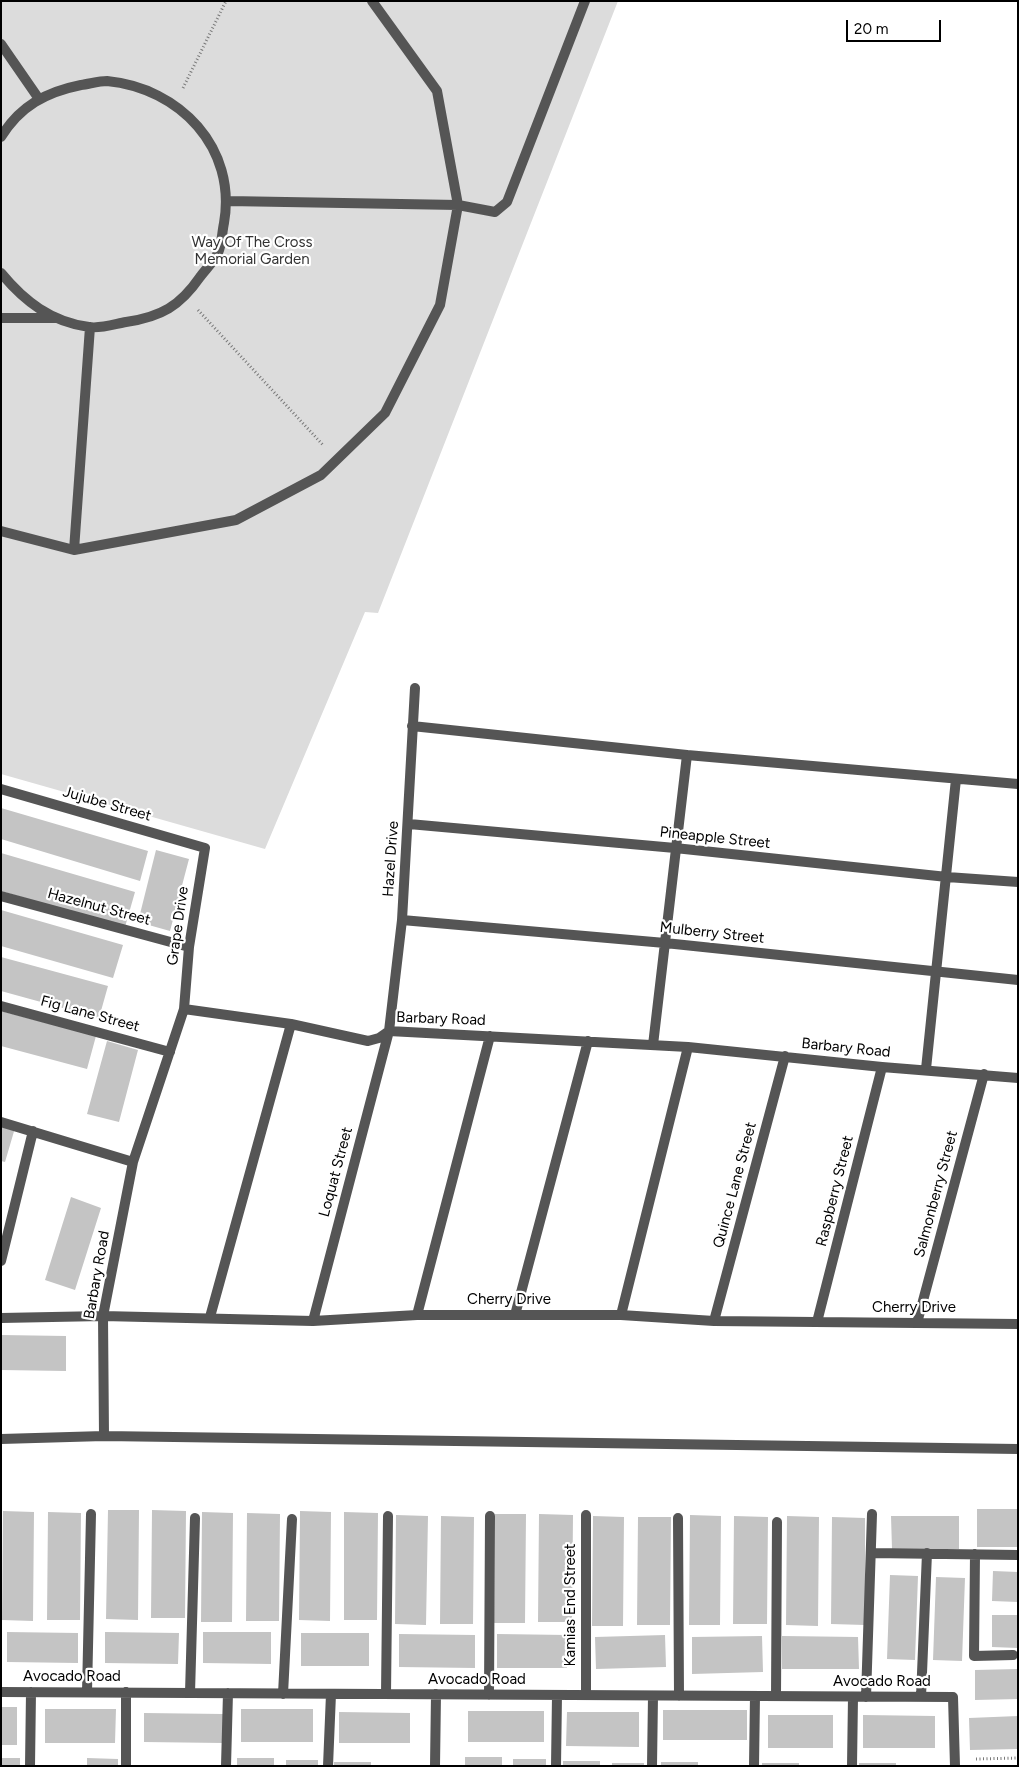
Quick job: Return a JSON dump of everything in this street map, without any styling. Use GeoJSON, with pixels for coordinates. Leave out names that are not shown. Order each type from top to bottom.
{"type":"FeatureCollection","features":[{"type":"Feature","properties":{"kind":"street"},"geometry":{"type":"LineString","coordinates":[[1,531],[74,550],[236,520],[321,475],[385,413],[440,305],[458,206],[437,91],[372,1]]}},
{"type":"Feature","properties":{"kind":"street"},"geometry":{"type":"LineString","coordinates":[[228,202],[458,206],[495,212],[507,202],[585,1]]}},
{"type":"Feature","properties":{"kind":"street"},"geometry":{"type":"LineString","coordinates":[[1,44],[39,99]]}},
{"type":"Feature","properties":{"kind":"street"},"geometry":{"type":"LineString","coordinates":[[1,137],[10,123],[39,99],[58,90],[106,81],[152,91],[175,104],[196,123],[218,158],[228,202],[218,252],[186,297],[151,319],[90,328],[55,318],[1,318]]}},
{"type":"Feature","properties":{"kind":"street"},"geometry":{"type":"LineString","coordinates":[[1,273],[19,295],[55,318]]}},
{"type":"Feature","properties":{"kind":"street"},"geometry":{"type":"LineString","coordinates":[[74,550],[90,328]]}},
{"type":"Feature","properties":{"kind":"street","name":"Hazel Drive"},"geometry":{"type":"LineString","coordinates":[[389,1031],[402,920],[409,824],[415,688]]}},
{"type":"Feature","properties":{"kind":"street"},"geometry":{"type":"LineString","coordinates":[[412,726],[687,755],[1018,784]]}},
{"type":"Feature","properties":{"kind":"street"},"geometry":{"type":"LineString","coordinates":[[653,1045],[687,755]]}},
{"type":"Feature","properties":{"kind":"street"},"geometry":{"type":"LineString","coordinates":[[926,1069],[956,779]]}},
{"type":"Feature","properties":{"kind":"street","name":"Jujube Street"},"geometry":{"type":"LineString","coordinates":[[1,789],[205,848]]}},
{"type":"Feature","properties":{"kind":"street","name":"Pineapple Street"},"geometry":{"type":"LineString","coordinates":[[409,824],[676,848],[947,877],[1018,882]]}},
{"type":"Feature","properties":{"kind":"street","name":"Grape Drive"},"geometry":{"type":"LineString","coordinates":[[184,1009],[189,947],[205,848]]}},
{"type":"Feature","properties":{"kind":"street","name":"Hazelnut Street"},"geometry":{"type":"LineString","coordinates":[[1,896],[189,947]]}},
{"type":"Feature","properties":{"kind":"street","name":"Mulberry Street"},"geometry":{"type":"LineString","coordinates":[[402,920],[665,943],[1018,980]]}},
{"type":"Feature","properties":{"kind":"street","name":"Fig Lane Street"},"geometry":{"type":"LineString","coordinates":[[1,1006],[170,1052]]}},
{"type":"Feature","properties":{"kind":"street","name":"Barbary Road"},"geometry":{"type":"LineString","coordinates":[[104,1436],[102,1316],[134,1162],[184,1009],[291,1024],[368,1040],[379,1038],[389,1031],[588,1041],[688,1047],[882,1067],[926,1069],[1018,1078]]}},
{"type":"Feature","properties":{"kind":"street"},"geometry":{"type":"LineString","coordinates":[[210,1317],[291,1024]]}},
{"type":"Feature","properties":{"kind":"street","name":"Loquat Street"},"geometry":{"type":"LineString","coordinates":[[313,1321],[389,1031]]}},
{"type":"Feature","properties":{"kind":"street"},"geometry":{"type":"LineString","coordinates":[[417,1315],[490,1036]]}},
{"type":"Feature","properties":{"kind":"street"},"geometry":{"type":"LineString","coordinates":[[515,1314],[588,1041]]}},
{"type":"Feature","properties":{"kind":"street"},"geometry":{"type":"LineString","coordinates":[[621,1314],[688,1047]]}},
{"type":"Feature","properties":{"kind":"street","name":"Quince Lane Street"},"geometry":{"type":"LineString","coordinates":[[714,1321],[785,1056]]}},
{"type":"Feature","properties":{"kind":"street","name":"Raspberry Street"},"geometry":{"type":"LineString","coordinates":[[817,1322],[882,1067]]}},
{"type":"Feature","properties":{"kind":"street","name":"Salmonberry Street"},"geometry":{"type":"LineString","coordinates":[[917,1323],[984,1074]]}},
{"type":"Feature","properties":{"kind":"street"},"geometry":{"type":"LineString","coordinates":[[1,1122],[134,1162]]}},
{"type":"Feature","properties":{"kind":"street"},"geometry":{"type":"LineString","coordinates":[[1,1261],[33,1131]]}},
{"type":"Feature","properties":{"kind":"street","name":"Cherry Drive"},"geometry":{"type":"LineString","coordinates":[[1,1318],[102,1316],[210,1317],[313,1321],[417,1315],[621,1314],[714,1321],[1018,1324]]}},
{"type":"Feature","properties":{"kind":"street"},"geometry":{"type":"LineString","coordinates":[[1,1439],[104,1436],[1018,1449]]}},
{"type":"Feature","properties":{"kind":"street"},"geometry":{"type":"LineString","coordinates":[[87,1692],[91,1514]]}},
{"type":"Feature","properties":{"kind":"street"},"geometry":{"type":"LineString","coordinates":[[866,1697],[872,1514]]}},
{"type":"Feature","properties":{"kind":"street","name":"Kamias End Street"},"geometry":{"type":"LineString","coordinates":[[586,1515],[586,1695]]}},
{"type":"Feature","properties":{"kind":"street"},"geometry":{"type":"LineString","coordinates":[[386,1694],[388,1516]]}},
{"type":"Feature","properties":{"kind":"street"},"geometry":{"type":"LineString","coordinates":[[489,1695],[490,1516]]}},
{"type":"Feature","properties":{"kind":"street"},"geometry":{"type":"LineString","coordinates":[[190,1693],[195,1518]]}},
{"type":"Feature","properties":{"kind":"street"},"geometry":{"type":"LineString","coordinates":[[678,1518],[678,1696]]}},
{"type":"Feature","properties":{"kind":"street"},"geometry":{"type":"LineString","coordinates":[[283,1694],[292,1519]]}},
{"type":"Feature","properties":{"kind":"street"},"geometry":{"type":"LineString","coordinates":[[776,1696],[777,1522]]}},
{"type":"Feature","properties":{"kind":"street"},"geometry":{"type":"LineString","coordinates":[[872,1553],[1018,1555]]}},
{"type":"Feature","properties":{"kind":"street"},"geometry":{"type":"LineString","coordinates":[[921,1697],[927,1554]]}},
{"type":"Feature","properties":{"kind":"street"},"geometry":{"type":"LineString","coordinates":[[975,1554],[974,1656],[1013,1655]]}},
{"type":"Feature","properties":{"kind":"street","name":"Avocado Road"},"geometry":{"type":"LineString","coordinates":[[1,1692],[953,1697],[955,1762]]}},
{"type":"Feature","properties":{"kind":"street"},"geometry":{"type":"LineString","coordinates":[[30,1766],[31,1692]]}},
{"type":"Feature","properties":{"kind":"street"},"geometry":{"type":"LineString","coordinates":[[126,1692],[126,1766]]}},
{"type":"Feature","properties":{"kind":"street"},"geometry":{"type":"LineString","coordinates":[[226,1766],[228,1693]]}},
{"type":"Feature","properties":{"kind":"street"},"geometry":{"type":"LineString","coordinates":[[328,1766],[332,1694]]}},
{"type":"Feature","properties":{"kind":"street"},"geometry":{"type":"LineString","coordinates":[[435,1766],[436,1694]]}},
{"type":"Feature","properties":{"kind":"street"},"geometry":{"type":"LineString","coordinates":[[556,1766],[557,1695]]}},
{"type":"Feature","properties":{"kind":"street"},"geometry":{"type":"LineString","coordinates":[[652,1766],[653,1696]]}},
{"type":"Feature","properties":{"kind":"street"},"geometry":{"type":"LineString","coordinates":[[754,1766],[755,1696]]}},
{"type":"Feature","properties":{"kind":"street"},"geometry":{"type":"LineString","coordinates":[[852,1766],[853,1697]]}},
{"type":"Feature","properties":{"kind":"path"},"geometry":{"type":"LineString","coordinates":[[175,104],[226,1]]}},
{"type":"Feature","properties":{"kind":"path"},"geometry":{"type":"LineString","coordinates":[[186,297],[336,460]]}},
{"type":"Feature","properties":{"kind":"path"},"geometry":{"type":"LineString","coordinates":[[955,1762],[1018,1758]]}},
{"type":"Feature","properties":{"kind":"green space","name":"Way Of The Cross Memorial Garden"},"geometry":{"type":"Polygon","coordinates":[[[1,1],[618,1],[378,613],[365,612],[265,849],[1,774],[1,1]]]}},
{"type":"Feature","properties":{"kind":"building"},"geometry":{"type":"Polygon","coordinates":[[[1,808],[148,851],[140,881],[1,839],[1,808]]]}},
{"type":"Feature","properties":{"kind":"building"},"geometry":{"type":"Polygon","coordinates":[[[156,850],[189,859],[170,931],[138,922],[156,850]]]}},
{"type":"Feature","properties":{"kind":"building"},"geometry":{"type":"Polygon","coordinates":[[[1,853],[135,892],[125,927],[1,891],[1,853]]]}},
{"type":"Feature","properties":{"kind":"building"},"geometry":{"type":"Polygon","coordinates":[[[1,910],[123,945],[113,978],[1,946],[1,910]]]}},
{"type":"Feature","properties":{"kind":"building"},"geometry":{"type":"Polygon","coordinates":[[[1,957],[108,986],[99,1018],[1,991],[1,957]]]}},
{"type":"Feature","properties":{"kind":"building"},"geometry":{"type":"Polygon","coordinates":[[[1,1011],[96,1036],[87,1069],[1,1046],[1,1011]]]}},
{"type":"Feature","properties":{"kind":"building"},"geometry":{"type":"Polygon","coordinates":[[[107,1041],[138,1050],[119,1122],[87,1114],[107,1041]]]}},
{"type":"Feature","properties":{"kind":"building"},"geometry":{"type":"Polygon","coordinates":[[[1,1124],[15,1128],[5,1162],[1,1161],[1,1124]]]}},
{"type":"Feature","properties":{"kind":"building"},"geometry":{"type":"Polygon","coordinates":[[[71,1197],[101,1208],[75,1290],[45,1280],[71,1197]]]}},
{"type":"Feature","properties":{"kind":"building"},"geometry":{"type":"Polygon","coordinates":[[[1,1335],[66,1336],[66,1371],[1,1370],[1,1335]]]}},
{"type":"Feature","properties":{"kind":"building"},"geometry":{"type":"Polygon","coordinates":[[[977,1509],[1018,1509],[1018,1547],[977,1547],[977,1509]]]}},
{"type":"Feature","properties":{"kind":"building"},"geometry":{"type":"Polygon","coordinates":[[[108,1510],[139,1510],[138,1620],[106,1619],[108,1510]]]}},
{"type":"Feature","properties":{"kind":"building"},"geometry":{"type":"Polygon","coordinates":[[[152,1510],[186,1511],[185,1618],[151,1618],[152,1510]]]}},
{"type":"Feature","properties":{"kind":"building"},"geometry":{"type":"Polygon","coordinates":[[[3,1511],[34,1512],[33,1621],[2,1620],[3,1511]]]}},
{"type":"Feature","properties":{"kind":"building"},"geometry":{"type":"Polygon","coordinates":[[[300,1511],[331,1512],[330,1621],[299,1620],[300,1511]]]}},
{"type":"Feature","properties":{"kind":"building"},"geometry":{"type":"Polygon","coordinates":[[[48,1512],[81,1513],[80,1620],[47,1620],[48,1512]]]}},
{"type":"Feature","properties":{"kind":"building"},"geometry":{"type":"Polygon","coordinates":[[[202,1512],[233,1513],[232,1622],[201,1622],[202,1512]]]}},
{"type":"Feature","properties":{"kind":"building"},"geometry":{"type":"Polygon","coordinates":[[[344,1512],[378,1513],[377,1620],[344,1620],[344,1512]]]}},
{"type":"Feature","properties":{"kind":"building"},"geometry":{"type":"Polygon","coordinates":[[[247,1513],[280,1514],[279,1621],[246,1621],[247,1513]]]}},
{"type":"Feature","properties":{"kind":"building"},"geometry":{"type":"Polygon","coordinates":[[[495,1514],[526,1514],[525,1623],[494,1623],[495,1514]]]}},
{"type":"Feature","properties":{"kind":"building"},"geometry":{"type":"Polygon","coordinates":[[[539,1514],[573,1515],[572,1622],[538,1622],[539,1514]]]}},
{"type":"Feature","properties":{"kind":"building"},"geometry":{"type":"Polygon","coordinates":[[[396,1515],[428,1516],[426,1625],[395,1624],[396,1515]]]}},
{"type":"Feature","properties":{"kind":"building"},"geometry":{"type":"Polygon","coordinates":[[[690,1515],[721,1516],[720,1625],[689,1625],[690,1515]]]}},
{"type":"Feature","properties":{"kind":"building"},"geometry":{"type":"Polygon","coordinates":[[[441,1516],[474,1517],[473,1624],[440,1624],[441,1516]]]}},
{"type":"Feature","properties":{"kind":"building"},"geometry":{"type":"Polygon","coordinates":[[[593,1516],[624,1517],[623,1626],[592,1626],[593,1516]]]}},
{"type":"Feature","properties":{"kind":"building"},"geometry":{"type":"Polygon","coordinates":[[[734,1516],[768,1517],[767,1624],[733,1624],[734,1516]]]}},
{"type":"Feature","properties":{"kind":"building"},"geometry":{"type":"Polygon","coordinates":[[[787,1516],[819,1517],[818,1626],[786,1625],[787,1516]]]}},
{"type":"Feature","properties":{"kind":"building"},"geometry":{"type":"Polygon","coordinates":[[[891,1516],[959,1516],[959,1549],[892,1549],[891,1516]]]}},
{"type":"Feature","properties":{"kind":"building"},"geometry":{"type":"Polygon","coordinates":[[[638,1517],[671,1517],[670,1625],[637,1625],[638,1517]]]}},
{"type":"Feature","properties":{"kind":"building"},"geometry":{"type":"Polygon","coordinates":[[[832,1517],[865,1518],[865,1625],[831,1624],[832,1517]]]}},
{"type":"Feature","properties":{"kind":"building"},"geometry":{"type":"Polygon","coordinates":[[[993,1571],[1018,1572],[1018,1602],[992,1601],[993,1571]]]}},
{"type":"Feature","properties":{"kind":"building"},"geometry":{"type":"Polygon","coordinates":[[[890,1575],[918,1576],[915,1660],[887,1659],[890,1575]]]}},
{"type":"Feature","properties":{"kind":"building"},"geometry":{"type":"Polygon","coordinates":[[[936,1577],[965,1578],[962,1661],[933,1660],[936,1577]]]}},
{"type":"Feature","properties":{"kind":"building"},"geometry":{"type":"Polygon","coordinates":[[[992,1615],[1018,1615],[1018,1648],[992,1647],[992,1615]]]}},
{"type":"Feature","properties":{"kind":"building"},"geometry":{"type":"Polygon","coordinates":[[[7,1632],[78,1633],[78,1663],[7,1662],[7,1632]]]}},
{"type":"Feature","properties":{"kind":"building"},"geometry":{"type":"Polygon","coordinates":[[[105,1632],[179,1633],[178,1664],[105,1663],[105,1632]]]}},
{"type":"Feature","properties":{"kind":"building"},"geometry":{"type":"Polygon","coordinates":[[[203,1632],[271,1632],[271,1664],[203,1663],[203,1632]]]}},
{"type":"Feature","properties":{"kind":"building"},"geometry":{"type":"Polygon","coordinates":[[[301,1633],[369,1633],[369,1666],[301,1666],[301,1633]]]}},
{"type":"Feature","properties":{"kind":"building"},"geometry":{"type":"Polygon","coordinates":[[[399,1634],[475,1635],[475,1668],[399,1667],[399,1634]]]}},
{"type":"Feature","properties":{"kind":"building"},"geometry":{"type":"Polygon","coordinates":[[[497,1634],[567,1635],[567,1668],[497,1668],[497,1634]]]}},
{"type":"Feature","properties":{"kind":"building"},"geometry":{"type":"Polygon","coordinates":[[[665,1635],[666,1667],[596,1669],[595,1637],[665,1635]]]}},
{"type":"Feature","properties":{"kind":"building"},"geometry":{"type":"Polygon","coordinates":[[[762,1636],[763,1672],[692,1674],[692,1637],[762,1636]]]}},
{"type":"Feature","properties":{"kind":"building"},"geometry":{"type":"Polygon","coordinates":[[[782,1636],[858,1637],[859,1669],[782,1669],[782,1636]]]}},
{"type":"Feature","properties":{"kind":"building"},"geometry":{"type":"Polygon","coordinates":[[[1018,1669],[1018,1699],[975,1700],[975,1670],[1018,1669]]]}},
{"type":"Feature","properties":{"kind":"building"},"geometry":{"type":"Polygon","coordinates":[[[1,1707],[17,1707],[17,1745],[1,1745],[1,1707]]]}},
{"type":"Feature","properties":{"kind":"building"},"geometry":{"type":"Polygon","coordinates":[[[45,1709],[116,1709],[115,1743],[45,1743],[45,1709]]]}},
{"type":"Feature","properties":{"kind":"building"},"geometry":{"type":"Polygon","coordinates":[[[241,1709],[313,1709],[313,1742],[241,1742],[241,1709]]]}},
{"type":"Feature","properties":{"kind":"building"},"geometry":{"type":"Polygon","coordinates":[[[663,1710],[747,1710],[747,1740],[663,1740],[663,1710]]]}},
{"type":"Feature","properties":{"kind":"building"},"geometry":{"type":"Polygon","coordinates":[[[468,1711],[544,1711],[544,1742],[468,1742],[468,1711]]]}},
{"type":"Feature","properties":{"kind":"building"},"geometry":{"type":"Polygon","coordinates":[[[339,1712],[410,1713],[410,1743],[339,1743],[339,1712]]]}},
{"type":"Feature","properties":{"kind":"building"},"geometry":{"type":"Polygon","coordinates":[[[567,1712],[639,1712],[639,1747],[566,1746],[567,1712]]]}},
{"type":"Feature","properties":{"kind":"building"},"geometry":{"type":"Polygon","coordinates":[[[144,1713],[223,1714],[223,1743],[144,1742],[144,1713]]]}},
{"type":"Feature","properties":{"kind":"building"},"geometry":{"type":"Polygon","coordinates":[[[768,1715],[833,1715],[833,1748],[768,1748],[768,1715]]]}},
{"type":"Feature","properties":{"kind":"building"},"geometry":{"type":"Polygon","coordinates":[[[863,1715],[935,1716],[935,1748],[863,1748],[863,1715]]]}},
{"type":"Feature","properties":{"kind":"building"},"geometry":{"type":"Polygon","coordinates":[[[1018,1716],[1018,1749],[970,1750],[969,1718],[1018,1716]]]}},
{"type":"Feature","properties":{"kind":"building"},"geometry":{"type":"Polygon","coordinates":[[[465,1757],[502,1757],[502,1766],[465,1766],[465,1757]]]}},
{"type":"Feature","properties":{"kind":"building"},"geometry":{"type":"Polygon","coordinates":[[[1,1758],[20,1758],[20,1766],[1,1766],[1,1758]]]}},
{"type":"Feature","properties":{"kind":"building"},"geometry":{"type":"Polygon","coordinates":[[[87,1758],[118,1759],[118,1766],[87,1766],[87,1758]]]}},
{"type":"Feature","properties":{"kind":"building"},"geometry":{"type":"Polygon","coordinates":[[[237,1758],[274,1758],[274,1766],[237,1766],[237,1758]]]}},
{"type":"Feature","properties":{"kind":"building"},"geometry":{"type":"Polygon","coordinates":[[[513,1759],[546,1759],[546,1766],[513,1766],[513,1759]]]}},
{"type":"Feature","properties":{"kind":"building"},"geometry":{"type":"Polygon","coordinates":[[[286,1760],[318,1760],[318,1766],[286,1766],[286,1760]]]}},
{"type":"Feature","properties":{"kind":"building"},"geometry":{"type":"Polygon","coordinates":[[[563,1761],[600,1761],[600,1766],[563,1766],[563,1761]]]}},
{"type":"Feature","properties":{"kind":"building"},"geometry":{"type":"Polygon","coordinates":[[[334,1762],[371,1762],[371,1766],[334,1766],[334,1762]]]}},
{"type":"Feature","properties":{"kind":"building"},"geometry":{"type":"Polygon","coordinates":[[[661,1762],[698,1762],[698,1766],[661,1766],[661,1762]]]}},
{"type":"Feature","properties":{"kind":"building"},"geometry":{"type":"Polygon","coordinates":[[[612,1763],[644,1763],[644,1766],[612,1766],[612,1763]]]}},
{"type":"Feature","properties":{"kind":"building"},"geometry":{"type":"Polygon","coordinates":[[[762,1763],[799,1763],[799,1766],[762,1766],[762,1763]]]}},
{"type":"Feature","properties":{"kind":"building"},"geometry":{"type":"Polygon","coordinates":[[[859,1763],[896,1763],[896,1766],[859,1766],[859,1763]]]}}]}
